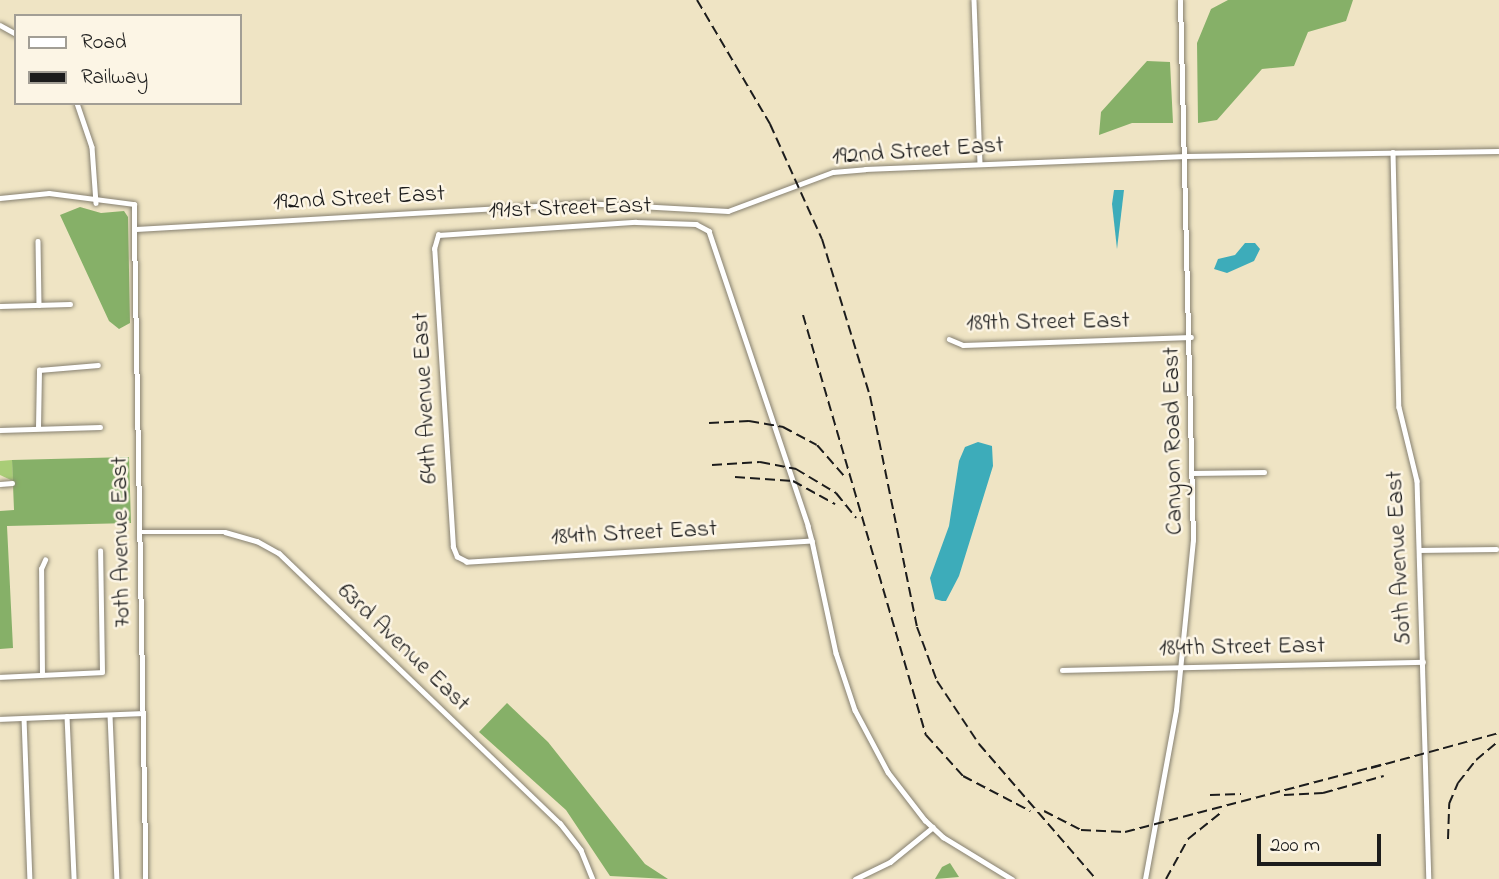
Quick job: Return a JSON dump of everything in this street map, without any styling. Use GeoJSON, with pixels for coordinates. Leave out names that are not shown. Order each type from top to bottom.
{"type":"FeatureCollection","features":[{"type":"Feature","properties":{"kind":"main road","name":"Canyon Road East"},"geometry":{"type":"LineString","coordinates":[[1145,879],[1182,667],[1195,473],[1180,0]]}},
{"type":"Feature","properties":{"kind":"street"},"geometry":{"type":"LineString","coordinates":[[974,0],[981,164]]}},
{"type":"Feature","properties":{"kind":"street"},"geometry":{"type":"LineString","coordinates":[[0,198],[49,193],[96,203],[92,147],[78,105]]}},
{"type":"Feature","properties":{"kind":"street","name":"192nd Street East"},"geometry":{"type":"LineString","coordinates":[[136,229],[584,203],[727,211],[833,172],[1186,156],[1499,151]]}},
{"type":"Feature","properties":{"kind":"street","name":"50th Avenue East"},"geometry":{"type":"LineString","coordinates":[[1393,152],[1399,407],[1415,466],[1429,879]]}},
{"type":"Feature","properties":{"kind":"street","name":"70th Avenue East"},"geometry":{"type":"LineString","coordinates":[[96,203],[134,204],[136,229],[146,879]]}},
{"type":"Feature","properties":{"kind":"street","name":"191st Street East"},"geometry":{"type":"LineString","coordinates":[[438,235],[636,222],[704,227],[713,238],[812,541]]}},
{"type":"Feature","properties":{"kind":"street","name":"64th Avenue East"},"geometry":{"type":"LineString","coordinates":[[438,235],[435,249],[450,503],[453,547],[459,558]]}},
{"type":"Feature","properties":{"kind":"street"},"geometry":{"type":"LineString","coordinates":[[38,241],[39,305]]}},
{"type":"Feature","properties":{"kind":"street"},"geometry":{"type":"LineString","coordinates":[[0,306],[70,304]]}},
{"type":"Feature","properties":{"kind":"street","name":"189th Street East"},"geometry":{"type":"LineString","coordinates":[[949,340],[963,345],[1191,337]]}},
{"type":"Feature","properties":{"kind":"street"},"geometry":{"type":"LineString","coordinates":[[37,428],[36,378],[40,369],[98,365]]}},
{"type":"Feature","properties":{"kind":"street"},"geometry":{"type":"LineString","coordinates":[[0,430],[100,427]]}},
{"type":"Feature","properties":{"kind":"street"},"geometry":{"type":"LineString","coordinates":[[1195,473],[1264,472]]}},
{"type":"Feature","properties":{"kind":"street"},"geometry":{"type":"LineString","coordinates":[[0,484],[12,483]]}},
{"type":"Feature","properties":{"kind":"street","name":"63rd Avenue East"},"geometry":{"type":"LineString","coordinates":[[139,532],[225,532],[257,541],[279,553],[560,823],[581,849],[593,879]]}},
{"type":"Feature","properties":{"kind":"street"},"geometry":{"type":"LineString","coordinates":[[812,541],[835,653],[855,710],[888,772],[933,828],[1012,879]]}},
{"type":"Feature","properties":{"kind":"street","name":"184th Street East"},"geometry":{"type":"LineString","coordinates":[[459,558],[467,562],[812,541]]}},
{"type":"Feature","properties":{"kind":"street"},"geometry":{"type":"LineString","coordinates":[[1419,550],[1496,549]]}},
{"type":"Feature","properties":{"kind":"street"},"geometry":{"type":"LineString","coordinates":[[0,677],[102,673],[100,551]]}},
{"type":"Feature","properties":{"kind":"street"},"geometry":{"type":"LineString","coordinates":[[43,675],[41,569],[45,560]]}},
{"type":"Feature","properties":{"kind":"street","name":"184th Street East"},"geometry":{"type":"LineString","coordinates":[[1062,670],[1423,662]]}},
{"type":"Feature","properties":{"kind":"street"},"geometry":{"type":"LineString","coordinates":[[0,719],[142,713]]}},
{"type":"Feature","properties":{"kind":"street"},"geometry":{"type":"LineString","coordinates":[[110,715],[117,879]]}},
{"type":"Feature","properties":{"kind":"street"},"geometry":{"type":"LineString","coordinates":[[67,716],[74,879]]}},
{"type":"Feature","properties":{"kind":"street"},"geometry":{"type":"LineString","coordinates":[[24,718],[30,879]]}},
{"type":"Feature","properties":{"kind":"street"},"geometry":{"type":"LineString","coordinates":[[855,879],[890,862],[933,828]]}},
{"type":"Feature","properties":{"kind":"green space"},"geometry":{"type":"Polygon","coordinates":[[[1228,0],[1353,0],[1346,21],[1308,32],[1294,66],[1262,69],[1217,120],[1198,123],[1197,43],[1211,9],[1228,0]]]}},
{"type":"Feature","properties":{"kind":"green space"},"geometry":{"type":"Polygon","coordinates":[[[1147,61],[1170,62],[1173,123],[1132,123],[1099,135],[1101,112],[1147,61]]]}},
{"type":"Feature","properties":{"kind":"green space"},"geometry":{"type":"Polygon","coordinates":[[[80,207],[101,213],[124,211],[128,217],[130,323],[119,329],[109,321],[60,215],[80,207]]]}},
{"type":"Feature","properties":{"kind":"green space"},"geometry":{"type":"Polygon","coordinates":[[[129,457],[131,523],[7,526],[13,648],[0,649],[0,511],[14,510],[12,460],[129,457]]]}},
{"type":"Feature","properties":{"kind":"green space"},"geometry":{"type":"Polygon","coordinates":[[[12,460],[13,481],[0,475],[0,461],[12,460]]]}},
{"type":"Feature","properties":{"kind":"green space"},"geometry":{"type":"Polygon","coordinates":[[[507,703],[548,742],[645,864],[668,879],[610,876],[566,810],[479,732],[507,703]]]}},
{"type":"Feature","properties":{"kind":"green space"},"geometry":{"type":"Polygon","coordinates":[[[950,863],[959,877],[935,879],[942,867],[950,863]]]}},
{"type":"Feature","properties":{"kind":"water"},"geometry":{"type":"Polygon","coordinates":[[[1114,190],[1124,190],[1117,249],[1112,204],[1114,190]]]}},
{"type":"Feature","properties":{"kind":"water"},"geometry":{"type":"Polygon","coordinates":[[[1245,243],[1255,243],[1260,249],[1254,261],[1227,273],[1214,269],[1218,259],[1235,255],[1245,243]]]}},
{"type":"Feature","properties":{"kind":"water"},"geometry":{"type":"Polygon","coordinates":[[[978,442],[992,446],[993,466],[959,576],[946,601],[942,601],[935,599],[930,578],[949,526],[959,461],[965,447],[978,442]]]}},
{"type":"Feature","properties":{"kind":"railway"},"geometry":{"type":"LineString","coordinates":[[697,0],[770,124],[822,239],[870,396],[917,627],[937,681],[979,744],[1096,879]]}},
{"type":"Feature","properties":{"kind":"railway"},"geometry":{"type":"LineString","coordinates":[[803,315],[926,735],[963,776],[1030,811]]}},
{"type":"Feature","properties":{"kind":"railway"},"geometry":{"type":"LineString","coordinates":[[709,423],[749,421],[783,427],[817,445],[845,477]]}},
{"type":"Feature","properties":{"kind":"railway"},"geometry":{"type":"LineString","coordinates":[[712,465],[760,462],[796,469],[836,493],[856,518]]}},
{"type":"Feature","properties":{"kind":"railway"},"geometry":{"type":"LineString","coordinates":[[735,477],[793,481],[835,504]]}},
{"type":"Feature","properties":{"kind":"railway"},"geometry":{"type":"LineString","coordinates":[[1371,768],[1499,733]]}},
{"type":"Feature","properties":{"kind":"railway"},"geometry":{"type":"LineString","coordinates":[[1448,839],[1449,804],[1458,783],[1476,760],[1499,741]]}},
{"type":"Feature","properties":{"kind":"railway"},"geometry":{"type":"LineString","coordinates":[[1044,811],[1081,830],[1125,832],[1381,765]]}},
{"type":"Feature","properties":{"kind":"railway"},"geometry":{"type":"LineString","coordinates":[[1284,795],[1323,793],[1384,776]]}},
{"type":"Feature","properties":{"kind":"railway"},"geometry":{"type":"LineString","coordinates":[[1210,795],[1241,794]]}},
{"type":"Feature","properties":{"kind":"railway"},"geometry":{"type":"LineString","coordinates":[[1166,879],[1188,839],[1223,811]]}}]}
